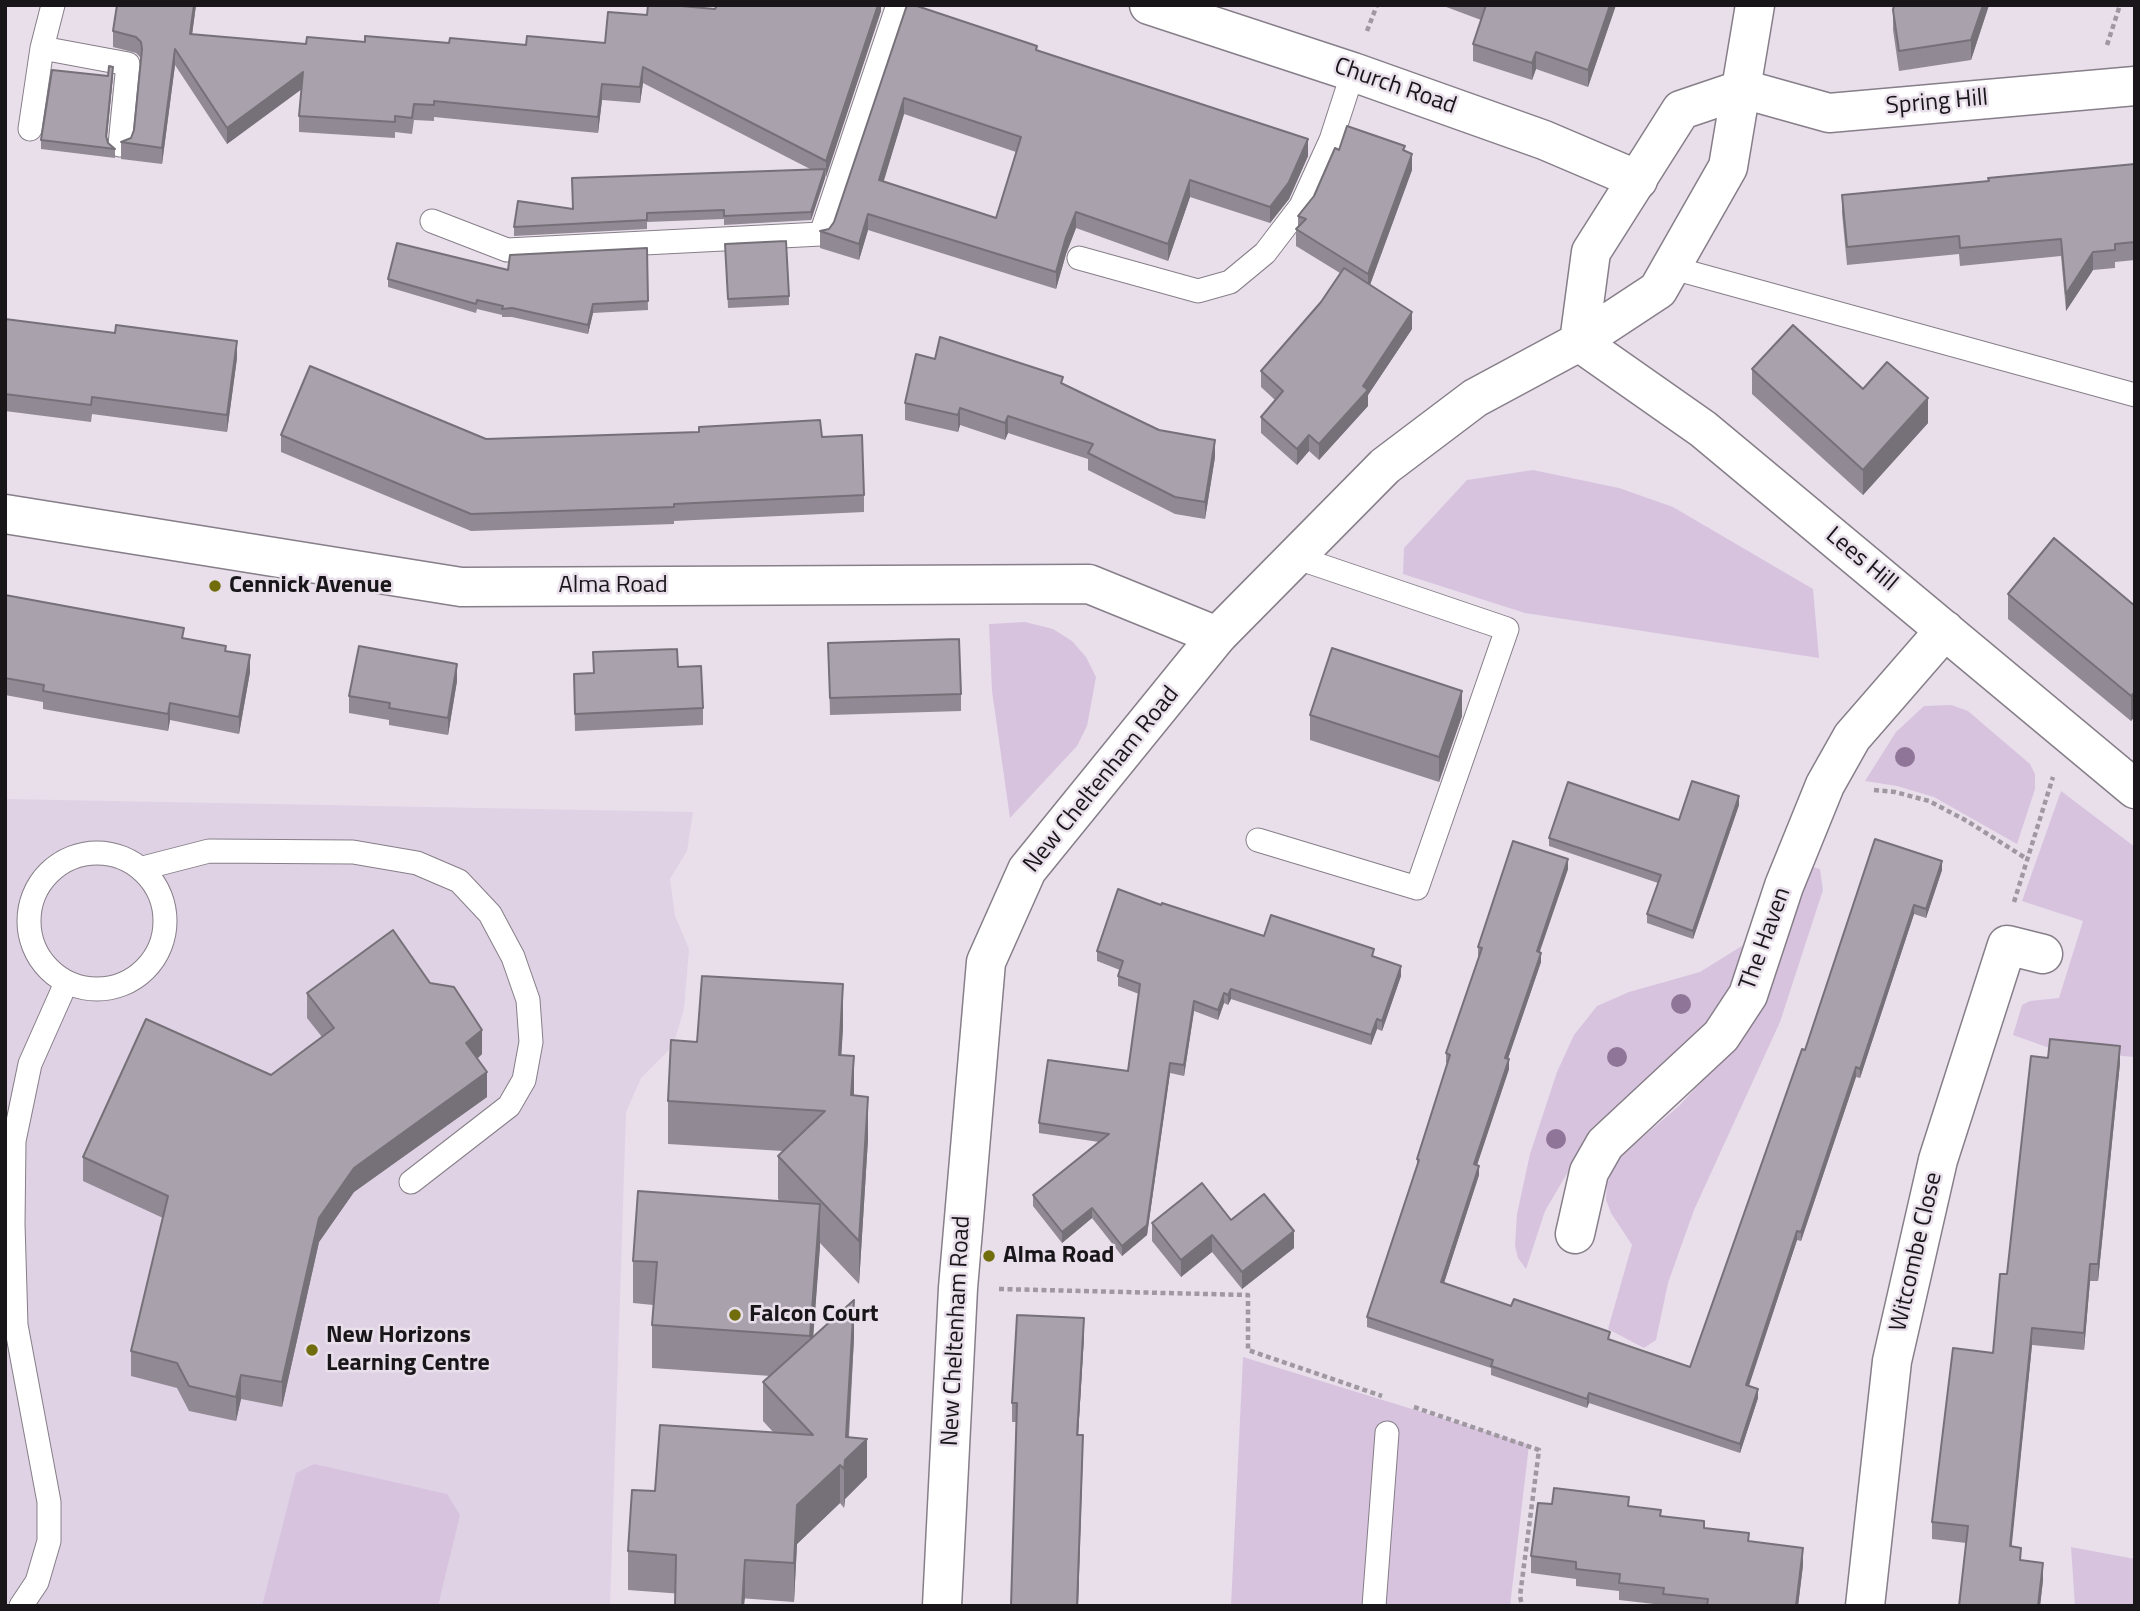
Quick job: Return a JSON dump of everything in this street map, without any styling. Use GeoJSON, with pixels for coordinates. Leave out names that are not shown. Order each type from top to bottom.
{"type":"FeatureCollection","features":[{"type":"Feature","properties":{"kind":"street","name":"Church Road"},"geometry":{"type":"LineString","coordinates":[[1149,5],[1353,72],[1544,140],[1638,180]]}},
{"type":"Feature","properties":{"kind":"street","name":"New Cheltenham Road"},"geometry":{"type":"LineString","coordinates":[[942,1606],[958,1288],[986,962],[1027,870],[1217,636],[1385,466],[1475,398],[1579,342],[1658,290],[1728,167],[1755,5]]}},
{"type":"Feature","properties":{"kind":"street","name":"Spring Hill"},"geometry":{"type":"LineString","coordinates":[[1742,89],[1829,113],[2135,86]]}},
{"type":"Feature","properties":{"kind":"street"},"geometry":{"type":"LineString","coordinates":[[1579,342],[1591,252],[1681,110],[1742,89]]}},
{"type":"Feature","properties":{"kind":"street","name":"Lees Hill"},"geometry":{"type":"LineString","coordinates":[[1579,342],[1703,429],[2067,733],[2133,782]]}},
{"type":"Feature","properties":{"kind":"street","name":"Alma Road"},"geometry":{"type":"LineString","coordinates":[[5,514],[461,587],[1089,584],[1217,636]]}},
{"type":"Feature","properties":{"kind":"street","name":"The Haven"},"geometry":{"type":"LineString","coordinates":[[1575,1234],[1590,1172],[1605,1144],[1721,1036],[1748,995],[1784,886],[1825,785],[1852,737],[1945,630]]}},
{"type":"Feature","properties":{"kind":"street"},"geometry":{"type":"LineString","coordinates":[[2007,945],[2043,954]]}},
{"type":"Feature","properties":{"kind":"street","name":"Witcombe Close"},"geometry":{"type":"LineString","coordinates":[[1865,1606],[1892,1361],[1938,1160],[2007,945]]}},
{"type":"Feature","properties":{"kind":"lane"},"geometry":{"type":"LineString","coordinates":[[30,129],[42,48],[53,5]]}},
{"type":"Feature","properties":{"kind":"lane"},"geometry":{"type":"LineString","coordinates":[[432,221],[507,250],[821,234],[898,5]]}},
{"type":"Feature","properties":{"kind":"lane"},"geometry":{"type":"LineString","coordinates":[[42,48],[128,64],[120,145]]}},
{"type":"Feature","properties":{"kind":"lane"},"geometry":{"type":"LineString","coordinates":[[1079,258],[1198,291],[1230,282],[1265,253],[1301,206],[1331,139],[1353,72]]}},
{"type":"Feature","properties":{"kind":"lane"},"geometry":{"type":"LineString","coordinates":[[1672,268],[2135,395]]}},
{"type":"Feature","properties":{"kind":"lane"},"geometry":{"type":"LineString","coordinates":[[1258,840],[1418,888],[1507,629],[1295,557]]}},
{"type":"Feature","properties":{"kind":"lane"},"geometry":{"type":"LineString","coordinates":[[143,868],[209,850],[353,852],[417,863],[460,881],[490,914],[513,957],[528,1000],[531,1042],[524,1080],[509,1106],[411,1182]]}},
{"type":"Feature","properties":{"kind":"lane"},"geometry":{"type":"LineString","coordinates":[[113,853],[143,868],[161,895],[166,928],[155,959],[130,982],[98,990],[66,982],[41,961],[29,930],[32,897],[51,870],[80,854],[113,853]]}},
{"type":"Feature","properties":{"kind":"lane"},"geometry":{"type":"LineString","coordinates":[[21,1606],[37,1582],[49,1541],[49,1502],[16,1325],[14,1141],[30,1064],[66,982]]}},
{"type":"Feature","properties":{"kind":"lane"},"geometry":{"type":"LineString","coordinates":[[1374,1606],[1387,1433]]}},
{"type":"Feature","properties":{"kind":"path"},"geometry":{"type":"LineString","coordinates":[[2007,945],[2015,896],[2067,733]]}},
{"type":"Feature","properties":{"kind":"path"},"geometry":{"type":"LineString","coordinates":[[1825,785],[1895,792],[1928,801],[1967,821],[2027,859]]}},
{"type":"Feature","properties":{"kind":"path"},"geometry":{"type":"LineString","coordinates":[[958,1288],[1248,1295],[1248,1350],[1393,1400]]}},
{"type":"Feature","properties":{"kind":"path"},"geometry":{"type":"LineString","coordinates":[[1406,1404],[1539,1450],[1520,1596],[1522,1606]]}},
{"type":"Feature","properties":{"kind":"shaded area"},"geometry":{"type":"Polygon","coordinates":[[[1533,470],[1619,488],[1673,507],[1813,589],[1819,658],[1525,613],[1403,574],[1404,548],[1467,480],[1533,470]]]}},
{"type":"Feature","properties":{"kind":"shaded area"},"geometry":{"type":"Polygon","coordinates":[[[1025,622],[1053,629],[1072,641],[1086,657],[1096,677],[1087,726],[1077,746],[1010,818],[992,691],[989,624],[1025,622]]]}},
{"type":"Feature","properties":{"kind":"shaded area"},"geometry":{"type":"Polygon","coordinates":[[[1951,705],[1968,711],[2030,764],[2035,774],[2035,789],[2017,844],[1934,797],[1897,786],[1865,781],[1896,732],[1924,706],[1951,705]]]}},
{"type":"Feature","properties":{"kind":"shaded area"},"geometry":{"type":"Polygon","coordinates":[[[2061,791],[2135,847],[2135,1057],[2058,1051],[2013,1035],[2022,1005],[2030,1001],[2059,998],[2083,921],[2022,901],[2061,791]]]}},
{"type":"Feature","properties":{"kind":"shaded area","name":"New Horizons Learning Centre"},"geometry":{"type":"Polygon","coordinates":[[[5,799],[693,812],[687,851],[670,879],[675,916],[689,949],[684,1009],[673,1046],[641,1078],[626,1112],[610,1606],[5,1606],[5,799]]]}},
{"type":"Feature","properties":{"kind":"shaded area"},"geometry":{"type":"Polygon","coordinates":[[[1809,866],[1820,869],[1823,890],[1780,1022],[1694,1210],[1668,1283],[1656,1340],[1644,1348],[1608,1329],[1632,1245],[1611,1213],[1606,1200],[1607,1184],[1617,1159],[1679,1106],[1729,1052],[1809,866]]]}},
{"type":"Feature","properties":{"kind":"shaded area"},"geometry":{"type":"Polygon","coordinates":[[[1745,944],[1728,991],[1701,1033],[1579,1153],[1545,1211],[1526,1269],[1518,1258],[1515,1246],[1517,1214],[1530,1154],[1557,1072],[1574,1035],[1597,1006],[1629,992],[1700,972],[1745,944]]]}},
{"type":"Feature","properties":{"kind":"shaded area"},"geometry":{"type":"Polygon","coordinates":[[[1243,1357],[1529,1445],[1510,1606],[1231,1606],[1243,1357]]]}},
{"type":"Feature","properties":{"kind":"shaded area"},"geometry":{"type":"Polygon","coordinates":[[[314,1464],[447,1494],[460,1515],[438,1606],[262,1606],[296,1473],[314,1464]]]}},
{"type":"Feature","properties":{"kind":"shaded area"},"geometry":{"type":"Polygon","coordinates":[[[2071,1547],[2135,1559],[2135,1606],[2075,1606],[2071,1547]]]}},
{"type":"Feature","properties":{"kind":"building"},"geometry":{"type":"Polygon","coordinates":[[[117,5],[194,5],[190,34],[306,44],[307,37],[365,42],[365,36],[449,43],[450,38],[526,45],[527,36],[605,43],[608,12],[647,15],[648,5],[715,9],[717,5],[878,5],[826,161],[643,67],[640,87],[602,84],[598,117],[434,101],[434,105],[414,104],[412,118],[395,116],[395,122],[299,116],[303,72],[227,128],[175,49],[162,148],[121,142],[131,138],[134,130],[142,49],[141,42],[136,37],[113,31],[117,5]]]}},
{"type":"Feature","properties":{"kind":"building"},"geometry":{"type":"Polygon","coordinates":[[[907,5],[914,5],[1037,46],[1036,50],[1308,139],[1289,182],[1270,207],[1190,180],[1168,244],[1076,212],[1056,272],[868,214],[859,244],[820,231],[829,229],[834,222],[907,5]],[[904,98],[879,180],[996,218],[1021,137],[904,98]]]}},
{"type":"Feature","properties":{"kind":"building"},"geometry":{"type":"Polygon","coordinates":[[[1486,5],[1610,5],[1588,70],[1536,52],[1532,63],[1473,44],[1486,5]]]}},
{"type":"Feature","properties":{"kind":"building"},"geometry":{"type":"Polygon","coordinates":[[[1894,5],[1983,5],[1971,40],[1899,51],[1894,5]]]}},
{"type":"Feature","properties":{"kind":"building"},"geometry":{"type":"Polygon","coordinates":[[[109,66],[113,67],[106,136],[108,143],[115,149],[41,140],[52,70],[108,76],[109,66]]]}},
{"type":"Feature","properties":{"kind":"building"},"geometry":{"type":"Polygon","coordinates":[[[1347,126],[1405,146],[1403,150],[1412,154],[1368,274],[1296,229],[1306,219],[1298,216],[1314,196],[1335,148],[1339,150],[1347,126]]]}},
{"type":"Feature","properties":{"kind":"building"},"geometry":{"type":"Polygon","coordinates":[[[2135,164],[2135,242],[2115,244],[2115,250],[2093,252],[2066,294],[2061,239],[1960,248],[1959,236],[1847,247],[1842,195],[2135,164]]]}},
{"type":"Feature","properties":{"kind":"building"},"geometry":{"type":"Polygon","coordinates":[[[825,169],[811,212],[724,216],[724,210],[647,213],[647,220],[514,227],[518,201],[573,209],[572,178],[825,169]]]}},
{"type":"Feature","properties":{"kind":"building"},"geometry":{"type":"Polygon","coordinates":[[[786,241],[789,296],[728,299],[725,244],[786,241]]]}},
{"type":"Feature","properties":{"kind":"building"},"geometry":{"type":"Polygon","coordinates":[[[397,243],[508,270],[510,255],[647,248],[648,301],[593,304],[588,325],[512,308],[502,309],[503,306],[477,300],[476,304],[388,279],[397,243]]]}},
{"type":"Feature","properties":{"kind":"building"},"geometry":{"type":"Polygon","coordinates":[[[1344,268],[1412,312],[1363,386],[1368,390],[1319,444],[1309,435],[1297,449],[1261,417],[1283,391],[1261,371],[1321,302],[1344,268]]]}},
{"type":"Feature","properties":{"kind":"building"},"geometry":{"type":"Polygon","coordinates":[[[5,319],[115,333],[116,325],[237,341],[227,415],[92,397],[91,405],[5,394],[5,319]]]}},
{"type":"Feature","properties":{"kind":"building"},"geometry":{"type":"Polygon","coordinates":[[[1793,325],[1863,389],[1887,362],[1928,398],[1863,470],[1752,369],[1793,325]]]}},
{"type":"Feature","properties":{"kind":"building"},"geometry":{"type":"Polygon","coordinates":[[[940,337],[1063,377],[1061,383],[1159,430],[1215,440],[1205,502],[1175,497],[1088,453],[1093,444],[1008,416],[1005,423],[960,408],[958,415],[905,403],[916,354],[935,359],[940,337]]]}},
{"type":"Feature","properties":{"kind":"building"},"geometry":{"type":"Polygon","coordinates":[[[310,366],[486,439],[699,432],[699,427],[820,420],[822,437],[862,435],[864,495],[674,504],[674,507],[471,514],[281,435],[310,366]]]}},
{"type":"Feature","properties":{"kind":"building"},"geometry":{"type":"Polygon","coordinates":[[[2054,538],[2135,606],[2135,692],[2131,696],[2008,594],[2054,538]]]}},
{"type":"Feature","properties":{"kind":"building"},"geometry":{"type":"Polygon","coordinates":[[[5,595],[184,628],[182,638],[226,646],[225,651],[250,655],[239,717],[170,703],[168,714],[43,691],[44,685],[5,678],[5,595]]]}},
{"type":"Feature","properties":{"kind":"building"},"geometry":{"type":"Polygon","coordinates":[[[959,639],[961,694],[830,698],[828,643],[959,639]]]}},
{"type":"Feature","properties":{"kind":"building"},"geometry":{"type":"Polygon","coordinates":[[[359,646],[457,664],[448,718],[389,708],[390,703],[349,696],[359,646]]]}},
{"type":"Feature","properties":{"kind":"building"},"geometry":{"type":"Polygon","coordinates":[[[1332,648],[1462,691],[1439,757],[1310,715],[1332,648]]]}},
{"type":"Feature","properties":{"kind":"building"},"geometry":{"type":"Polygon","coordinates":[[[677,649],[678,667],[701,666],[703,708],[575,714],[574,674],[594,673],[593,652],[677,649]]]}},
{"type":"Feature","properties":{"kind":"building"},"geometry":{"type":"Polygon","coordinates":[[[1692,781],[1739,796],[1693,931],[1647,914],[1661,875],[1549,838],[1568,782],[1679,820],[1692,781]]]}},
{"type":"Feature","properties":{"kind":"building"},"geometry":{"type":"Polygon","coordinates":[[[1875,839],[1942,861],[1926,909],[1914,905],[1860,1069],[1856,1067],[1801,1232],[1797,1231],[1746,1385],[1758,1389],[1740,1444],[1589,1393],[1587,1399],[1491,1366],[1493,1360],[1367,1317],[1419,1160],[1417,1159],[1450,1055],[1446,1053],[1482,948],[1478,947],[1513,841],[1568,859],[1537,951],[1541,953],[1505,1058],[1509,1059],[1474,1164],[1479,1166],[1441,1282],[1511,1306],[1514,1299],[1610,1332],[1608,1339],[1690,1367],[1802,1049],[1805,1050],[1875,839]]]}},
{"type":"Feature","properties":{"kind":"building"},"geometry":{"type":"Polygon","coordinates":[[[1118,889],[1264,936],[1271,915],[1374,949],[1372,956],[1401,966],[1382,1021],[1377,1019],[1371,1035],[1231,989],[1228,995],[1224,993],[1218,1010],[1194,1001],[1184,1065],[1170,1063],[1147,1225],[1122,1246],[1092,1208],[1062,1232],[1033,1195],[1109,1134],[1039,1123],[1048,1060],[1128,1071],[1140,984],[1118,976],[1123,961],[1097,951],[1118,889]]]}},
{"type":"Feature","properties":{"kind":"building"},"geometry":{"type":"Polygon","coordinates":[[[393,930],[430,983],[454,987],[482,1030],[466,1043],[487,1072],[354,1168],[319,1218],[282,1382],[241,1375],[236,1397],[189,1386],[177,1363],[131,1351],[168,1196],[83,1157],[146,1019],[271,1075],[334,1028],[307,993],[393,930]]]}},
{"type":"Feature","properties":{"kind":"building"},"geometry":{"type":"Polygon","coordinates":[[[702,976],[843,984],[839,1055],[854,1056],[851,1095],[868,1097],[859,1241],[778,1156],[825,1111],[668,1101],[671,1040],[697,1042],[702,976]]]}},
{"type":"Feature","properties":{"kind":"building"},"geometry":{"type":"Polygon","coordinates":[[[2050,1039],[2120,1046],[2098,1264],[2090,1264],[2084,1333],[2032,1328],[2010,1546],[2021,1548],[2020,1560],[2043,1563],[2038,1606],[1959,1606],[1968,1526],[1932,1522],[1953,1348],[1993,1353],[2000,1274],[2007,1274],[2031,1056],[2048,1058],[2050,1039]]]}},
{"type":"Feature","properties":{"kind":"building"},"geometry":{"type":"Polygon","coordinates":[[[1202,1183],[1231,1220],[1264,1194],[1294,1231],[1242,1272],[1212,1235],[1181,1260],[1152,1223],[1202,1183]]]}},
{"type":"Feature","properties":{"kind":"building"},"geometry":{"type":"Polygon","coordinates":[[[638,1191],[820,1204],[810,1336],[652,1325],[657,1262],[633,1261],[638,1191]]]}},
{"type":"Feature","properties":{"kind":"building"},"geometry":{"type":"Polygon","coordinates":[[[854,1300],[846,1437],[867,1439],[845,1460],[844,1469],[840,1465],[797,1505],[794,1563],[745,1560],[742,1606],[675,1606],[676,1555],[628,1551],[632,1490],[655,1491],[660,1425],[813,1435],[763,1382],[854,1300]]]}},
{"type":"Feature","properties":{"kind":"building"},"geometry":{"type":"Polygon","coordinates":[[[1017,1315],[1084,1318],[1077,1435],[1083,1435],[1077,1606],[1011,1606],[1017,1403],[1012,1403],[1017,1315]]]}},
{"type":"Feature","properties":{"kind":"building"},"geometry":{"type":"Polygon","coordinates":[[[1554,1488],[1629,1497],[1628,1506],[1661,1510],[1660,1516],[1704,1521],[1704,1528],[1749,1533],[1748,1541],[1803,1548],[1796,1606],[1707,1606],[1708,1599],[1663,1594],[1664,1588],[1619,1583],[1620,1574],[1576,1569],[1576,1562],[1531,1556],[1538,1503],[1552,1504],[1554,1488]]]}},
{"type":"Feature","properties":{"kind":"place","name":"Cennick Avenue"},"geometry":{"type":"Point","coordinates":[215,586]}},
{"type":"Feature","properties":{"kind":"place","name":"Alma Road"},"geometry":{"type":"Point","coordinates":[989,1256]}},
{"type":"Feature","properties":{"kind":"place","name":"Falcon Court"},"geometry":{"type":"Point","coordinates":[735,1315]}},
{"type":"Feature","properties":{"kind":"place","name":"New Horizons Learning Centre"},"geometry":{"type":"Point","coordinates":[312,1350]}}]}
